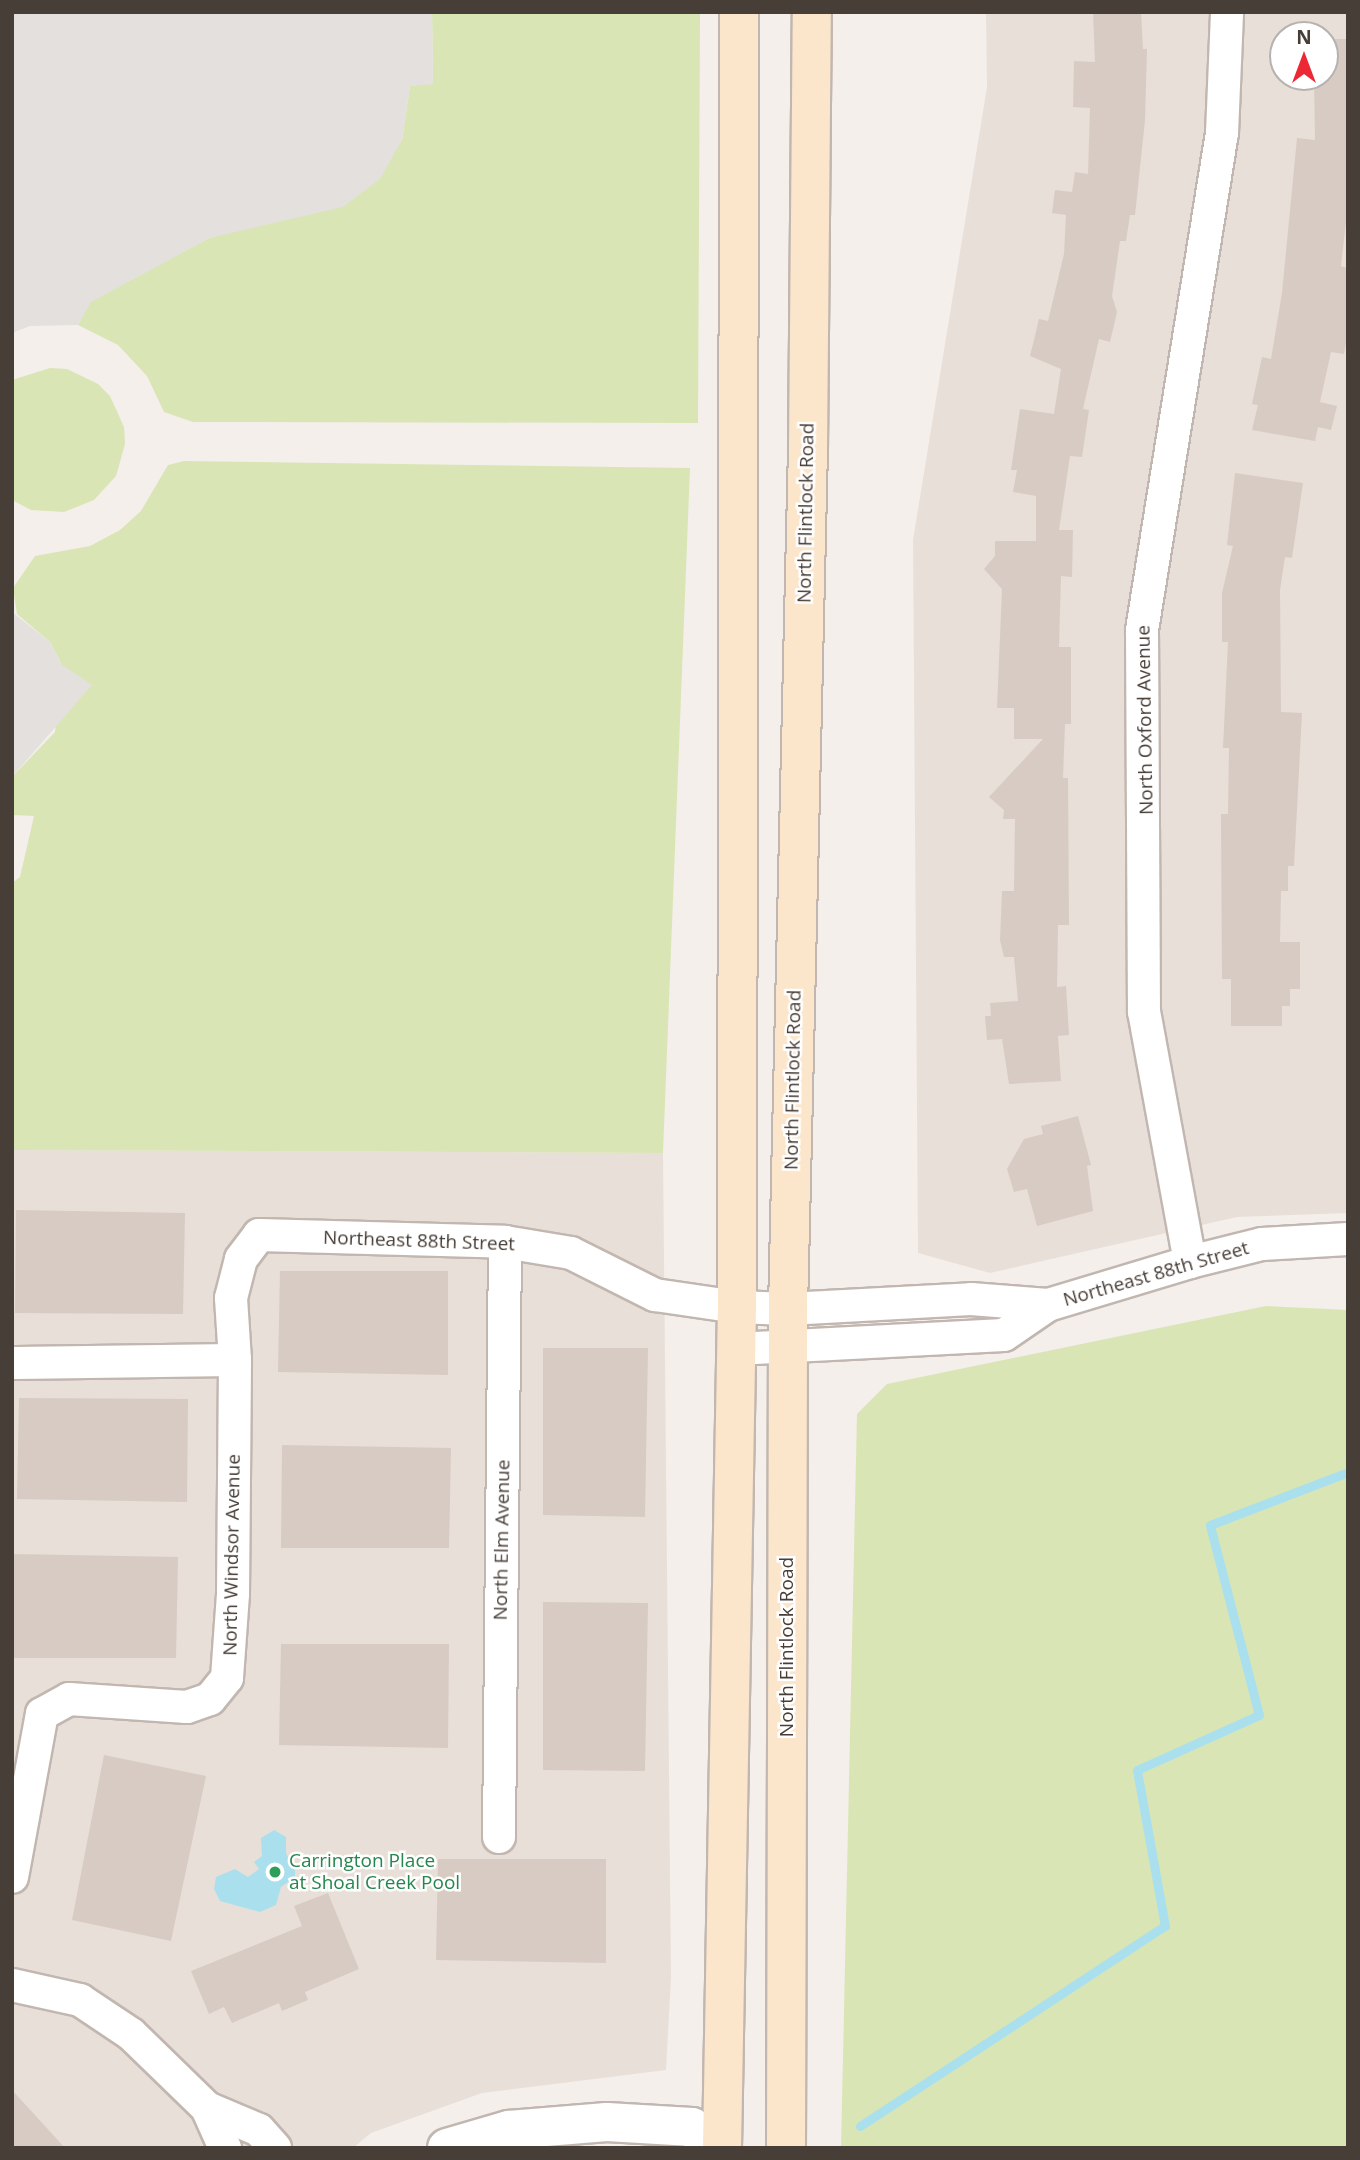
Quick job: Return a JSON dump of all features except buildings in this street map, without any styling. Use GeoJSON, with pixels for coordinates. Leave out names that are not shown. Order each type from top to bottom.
{"type":"FeatureCollection","features":[{"type":"Feature","properties":{"kind":"main road"},"geometry":{"type":"LineString","coordinates":[[722,2148],[737,1307],[739,12]]}},
{"type":"Feature","properties":{"kind":"main road","name":"North Flintlock Road"},"geometry":{"type":"LineString","coordinates":[[786,2148],[788,1309],[807,463],[812,12]]}},
{"type":"Feature","properties":{"kind":"street","name":"North Oxford Avenue"},"geometry":{"type":"LineString","coordinates":[[1190,1262],[1144,1012],[1142,630],[1222,133],[1227,12]]}},
{"type":"Feature","properties":{"kind":"street","name":"Northeast 88th Street"},"geometry":{"type":"LineString","coordinates":[[235,1360],[231,1298],[241,1259],[259,1235],[505,1242],[571,1253],[655,1295],[737,1307],[788,1309],[971,1299],[1048,1305]]}},
{"type":"Feature","properties":{"kind":"street","name":"Northeast 88th Street"},"geometry":{"type":"LineString","coordinates":[[788,1349],[1004,1335],[1048,1305],[1190,1262],[1262,1244],[1348,1239]]}},
{"type":"Feature","properties":{"kind":"street","name":"North Elm Avenue"},"geometry":{"type":"LineString","coordinates":[[499,1837],[505,1242]]}},
{"type":"Feature","properties":{"kind":"street"},"geometry":{"type":"LineString","coordinates":[[736,1349],[788,1349]]}},
{"type":"Feature","properties":{"kind":"street"},"geometry":{"type":"LineString","coordinates":[[12,1363],[235,1360]]}},
{"type":"Feature","properties":{"kind":"street","name":"North Windsor Avenue"},"geometry":{"type":"LineString","coordinates":[[12,1877],[42,1714],[69,1699],[187,1707],[209,1699],[227,1678],[232,1648],[235,1360]]}},
{"type":"Feature","properties":{"kind":"street"},"geometry":{"type":"LineString","coordinates":[[12,1985],[80,2000],[131,2034],[207,2108],[259,2130],[275,2148]]}},
{"type":"Feature","properties":{"kind":"street"},"geometry":{"type":"LineString","coordinates":[[207,2108],[225,2148]]}},
{"type":"Feature","properties":{"kind":"street"},"geometry":{"type":"LineString","coordinates":[[447,2148],[509,2130],[607,2122],[692,2127],[716,2148]]}},
{"type":"Feature","properties":{"kind":"shaded area"},"geometry":{"type":"Polygon","coordinates":[[[12,12],[432,12],[433,84],[410,86],[402,140],[380,179],[343,207],[209,238],[91,302],[78,325],[30,326],[12,333],[12,12]]]}},
{"type":"Feature","properties":{"kind":"shaded area"},"geometry":{"type":"Polygon","coordinates":[[[986,12],[1348,12],[1348,1213],[1237,1217],[990,1273],[918,1253],[913,540],[987,87],[986,12]]]}},
{"type":"Feature","properties":{"kind":"shaded area"},"geometry":{"type":"Polygon","coordinates":[[[12,612],[50,642],[61,664],[92,685],[12,777],[12,612]]]}},
{"type":"Feature","properties":{"kind":"shaded area"},"geometry":{"type":"Polygon","coordinates":[[[12,1150],[663,1153],[671,1978],[666,2070],[482,2093],[371,2133],[353,2148],[12,2148],[12,1150]]]}},
{"type":"Feature","properties":{"kind":"green space"},"geometry":{"type":"Polygon","coordinates":[[[432,12],[700,12],[698,423],[193,422],[164,412],[147,376],[118,345],[78,325],[90,302],[209,238],[273,220],[402,140],[410,86],[433,83],[432,12]]]}},
{"type":"Feature","properties":{"kind":"green space"},"geometry":{"type":"Polygon","coordinates":[[[50,368],[67,369],[98,384],[110,396],[124,427],[125,444],[116,476],[94,500],[64,512],[31,510],[12,500],[12,380],[50,368]]]}},
{"type":"Feature","properties":{"kind":"green space"},"geometry":{"type":"Polygon","coordinates":[[[184,461],[690,468],[663,1153],[12,1150],[12,883],[20,877],[34,816],[12,815],[12,777],[55,732],[61,664],[50,642],[17,614],[13,588],[35,556],[90,546],[120,530],[141,511],[168,465],[184,461]]]}},
{"type":"Feature","properties":{"kind":"green space"},"geometry":{"type":"Polygon","coordinates":[[[1266,1306],[1348,1310],[1348,2148],[841,2148],[857,1414],[887,1384],[1266,1306]]]}},
{"type":"Feature","properties":{"kind":"water","name":"Carrington Place at Shoal Creek Pool"},"geometry":{"type":"Polygon","coordinates":[[[274,1830],[286,1837],[286,1853],[295,1871],[295,1877],[281,1887],[276,1905],[260,1912],[220,1901],[214,1889],[216,1877],[235,1869],[248,1877],[259,1869],[254,1862],[262,1856],[261,1838],[274,1830]]]}},
{"type":"Feature","properties":{"kind":"waterway"},"geometry":{"type":"LineString","coordinates":[[860,2126],[1165,1926],[1137,1770],[1259,1715],[1210,1525],[1348,1472]]}},
{"type":"Feature","properties":{"kind":"place","name":"Carrington Place at Shoal Creek Pool"},"geometry":{"type":"Point","coordinates":[275,1872]}}]}
